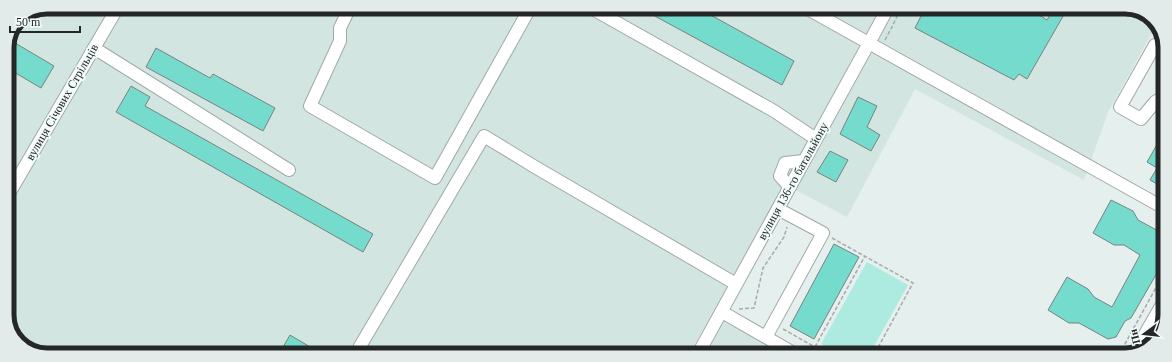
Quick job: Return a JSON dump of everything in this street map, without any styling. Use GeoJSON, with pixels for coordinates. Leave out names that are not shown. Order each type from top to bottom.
{"type":"FeatureCollection","features":[{"type":"Feature","properties":{"kind":"street","name":"вулиця Січових Стрільців"},"geometry":{"type":"LineString","coordinates":[[14,185],[114,14]]}},
{"type":"Feature","properties":{"kind":"street"},"geometry":{"type":"LineString","coordinates":[[347,14],[340,28],[340,41],[310,106],[435,178],[527,14]]}},
{"type":"Feature","properties":{"kind":"street"},"geometry":{"type":"LineString","coordinates":[[602,14],[774,111],[816,139]]}},
{"type":"Feature","properties":{"kind":"street"},"geometry":{"type":"LineString","coordinates":[[817,14],[1158,205]]}},
{"type":"Feature","properties":{"kind":"street","name":"вулиця 136-го батальйону"},"geometry":{"type":"LineString","coordinates":[[701,348],[885,14]]}},
{"type":"Feature","properties":{"kind":"street"},"geometry":{"type":"LineString","coordinates":[[1158,47],[1155,45],[1120,107],[1141,120],[1158,100]]}},
{"type":"Feature","properties":{"kind":"street"},"geometry":{"type":"LineString","coordinates":[[94,48],[289,170]]}},
{"type":"Feature","properties":{"kind":"street"},"geometry":{"type":"LineString","coordinates":[[360,348],[484,136],[548,175],[736,284]]}},
{"type":"Feature","properties":{"kind":"street"},"geometry":{"type":"LineString","coordinates":[[766,337],[823,233],[778,209]]}},
{"type":"Feature","properties":{"kind":"street"},"geometry":{"type":"LineString","coordinates":[[722,312],[785,348]]}},
{"type":"Feature","properties":{"kind":"path"},"geometry":{"type":"LineString","coordinates":[[884,41],[898,14]]}},
{"type":"Feature","properties":{"kind":"path"},"geometry":{"type":"LineString","coordinates":[[738,309],[754,308],[763,268],[784,237],[788,224]]}},
{"type":"Feature","properties":{"kind":"path"},"geometry":{"type":"LineString","coordinates":[[823,233],[914,283],[878,348]]}},
{"type":"Feature","properties":{"kind":"path"},"geometry":{"type":"LineString","coordinates":[[773,324],[815,347],[865,256]]}},
{"type":"Feature","properties":{"kind":"path"},"geometry":{"type":"LineString","coordinates":[[1123,348],[1158,283]]}},
{"type":"Feature","properties":{"kind":"shaded area"},"geometry":{"type":"Polygon","coordinates":[[[47,14],[1125,14],[1133,15],[1147,22],[1151,27],[1153,31],[1108,112],[1084,180],[915,89],[847,217],[790,187],[722,312],[729,323],[772,348],[39,347],[25,340],[18,331],[14,317],[14,47],[17,35],[24,24],[29,20],[47,14]]]}},
{"type":"Feature","properties":{"kind":"green space"},"geometry":{"type":"Polygon","coordinates":[[[867,262],[908,285],[873,348],[828,348],[821,344],[867,262]]]}},
{"type":"Feature","properties":{"kind":"building"},"geometry":{"type":"Polygon","coordinates":[[[651,14],[709,14],[794,61],[782,85],[651,14]]]}},
{"type":"Feature","properties":{"kind":"building"},"geometry":{"type":"Polygon","coordinates":[[[922,14],[1038,14],[1047,20],[1050,14],[1064,14],[1027,79],[1019,74],[1014,80],[915,28],[922,14]]]}},
{"type":"Feature","properties":{"kind":"building"},"geometry":{"type":"Polygon","coordinates":[[[15,43],[54,66],[41,88],[14,72],[15,43]]]}},
{"type":"Feature","properties":{"kind":"building"},"geometry":{"type":"Polygon","coordinates":[[[156,48],[210,78],[213,74],[275,108],[263,131],[146,67],[156,48]]]}},
{"type":"Feature","properties":{"kind":"building"},"geometry":{"type":"Polygon","coordinates":[[[131,86],[150,97],[145,106],[373,234],[363,252],[116,112],[131,86]]]}},
{"type":"Feature","properties":{"kind":"building"},"geometry":{"type":"Polygon","coordinates":[[[858,97],[877,106],[867,127],[880,135],[871,151],[840,134],[858,97]]]}},
{"type":"Feature","properties":{"kind":"building"},"geometry":{"type":"Polygon","coordinates":[[[1158,143],[1158,185],[1150,180],[1157,168],[1147,162],[1158,143]]]}},
{"type":"Feature","properties":{"kind":"building"},"geometry":{"type":"Polygon","coordinates":[[[830,151],[848,160],[836,182],[817,172],[830,151]]]}},
{"type":"Feature","properties":{"kind":"building"},"geometry":{"type":"Polygon","coordinates":[[[1111,200],[1133,211],[1138,220],[1158,231],[1158,271],[1131,318],[1125,321],[1116,337],[1108,339],[1079,323],[1069,323],[1048,310],[1067,277],[1088,289],[1094,297],[1112,307],[1140,255],[1124,245],[1114,245],[1093,233],[1111,200]]]}},
{"type":"Feature","properties":{"kind":"building"},"geometry":{"type":"Polygon","coordinates":[[[834,244],[859,257],[814,339],[790,326],[834,244]]]}},
{"type":"Feature","properties":{"kind":"building"},"geometry":{"type":"Polygon","coordinates":[[[290,335],[312,348],[282,348],[290,335]]]}}]}
